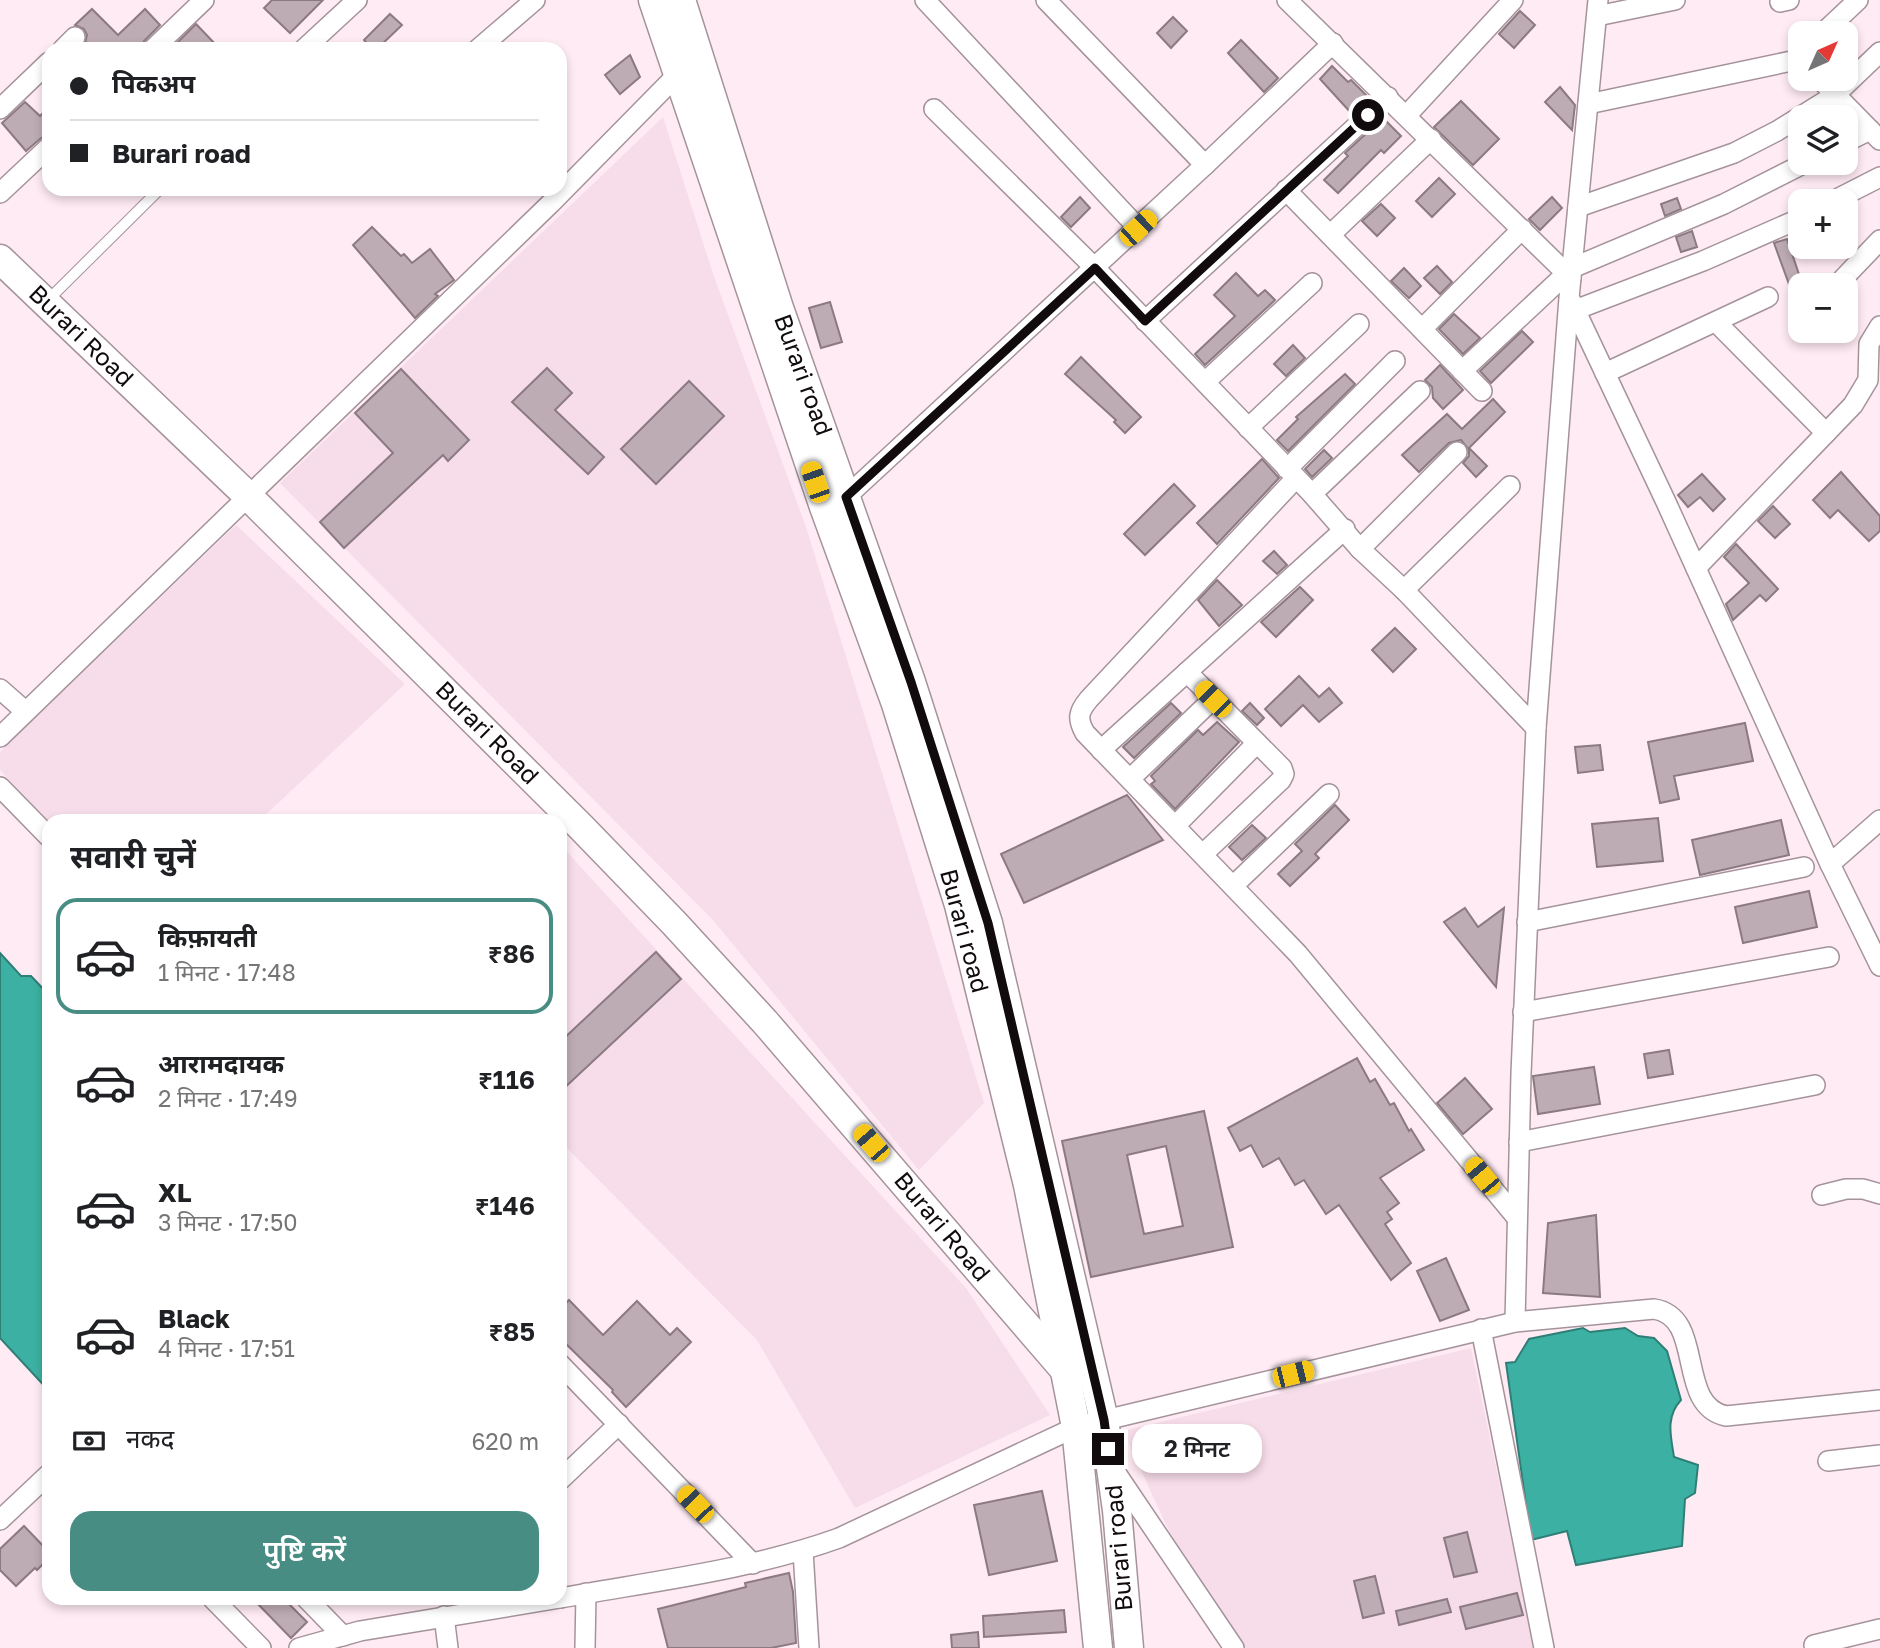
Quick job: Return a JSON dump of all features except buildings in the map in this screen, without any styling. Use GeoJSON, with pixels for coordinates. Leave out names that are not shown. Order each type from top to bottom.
{"type":"FeatureCollection","features":[{"type":"Feature","properties":{"kind":"main road","name":"Burari road"},"geometry":{"type":"LineString","coordinates":[[653,0],[690,69],[835,502],[959,905],[1028,1185],[1076,1427],[1098,1648]]}},
{"type":"Feature","properties":{"kind":"main road","name":"Burari road"},"geometry":{"type":"LineString","coordinates":[[683,1],[690,69]]}},
{"type":"Feature","properties":{"kind":"main road","name":"Burari Road"},"geometry":{"type":"LineString","coordinates":[[0,260],[247,495],[674,923],[783,1042],[1064,1368]]}},
{"type":"Feature","properties":{"kind":"main road","name":"Burari road"},"geometry":{"type":"LineString","coordinates":[[835,502],[911,682],[988,923],[1104,1420],[1117,1510],[1129,1648]]}},
{"type":"Feature","properties":{"kind":"main road"},"geometry":{"type":"LineString","coordinates":[[1064,1368],[1093,1374]]}},
{"type":"Feature","properties":{"kind":"street"},"geometry":{"type":"LineString","coordinates":[[160,42],[204,0]]}},
{"type":"Feature","properties":{"kind":"street"},"geometry":{"type":"LineString","coordinates":[[312,42],[357,0]]}},
{"type":"Feature","properties":{"kind":"street"},"geometry":{"type":"LineString","coordinates":[[486,42],[535,0]]}},
{"type":"Feature","properties":{"kind":"street"},"geometry":{"type":"LineString","coordinates":[[925,0],[1138,228]]}},
{"type":"Feature","properties":{"kind":"street"},"geometry":{"type":"LineString","coordinates":[[1046,0],[1205,165]]}},
{"type":"Feature","properties":{"kind":"street"},"geometry":{"type":"LineString","coordinates":[[1287,0],[1570,273]]}},
{"type":"Feature","properties":{"kind":"street"},"geometry":{"type":"LineString","coordinates":[[1407,115],[1513,0]]}},
{"type":"Feature","properties":{"kind":"street"},"geometry":{"type":"LineString","coordinates":[[1515,1322],[1523,1012],[1535,728],[1572,304],[1570,273],[1597,8],[1675,0]]}},
{"type":"Feature","properties":{"kind":"street"},"geometry":{"type":"LineString","coordinates":[[1834,21],[1850,4]]}},
{"type":"Feature","properties":{"kind":"street"},"geometry":{"type":"LineString","coordinates":[[835,502],[1095,268],[1333,43]]}},
{"type":"Feature","properties":{"kind":"street"},"geometry":{"type":"LineString","coordinates":[[1578,207],[1734,153],[1777,131],[1835,95],[1880,52]]}},
{"type":"Feature","properties":{"kind":"street"},"geometry":{"type":"LineString","coordinates":[[1588,104],[1788,62]]}},
{"type":"Feature","properties":{"kind":"street"},"geometry":{"type":"LineString","coordinates":[[0,109],[42,69]]}},
{"type":"Feature","properties":{"kind":"street"},"geometry":{"type":"LineString","coordinates":[[567,188],[690,69]]}},
{"type":"Feature","properties":{"kind":"street"},"geometry":{"type":"LineString","coordinates":[[1831,91],[1877,137]]}},
{"type":"Feature","properties":{"kind":"street"},"geometry":{"type":"LineString","coordinates":[[1145,321],[1388,97]]}},
{"type":"Feature","properties":{"kind":"street"},"geometry":{"type":"LineString","coordinates":[[934,109],[1095,268],[1312,494],[1360,549],[1404,590],[1535,728]]}},
{"type":"Feature","properties":{"kind":"street"},"geometry":{"type":"LineString","coordinates":[[1858,140],[1877,137]]}},
{"type":"Feature","properties":{"kind":"street"},"geometry":{"type":"LineString","coordinates":[[1330,235],[1431,139]]}},
{"type":"Feature","properties":{"kind":"street"},"geometry":{"type":"LineString","coordinates":[[0,193],[42,154]]}},
{"type":"Feature","properties":{"kind":"street"},"geometry":{"type":"LineString","coordinates":[[1462,371],[1570,273],[1724,204],[1788,172]]}},
{"type":"Feature","properties":{"kind":"street"},"geometry":{"type":"LineString","coordinates":[[1856,189],[1880,177]]}},
{"type":"Feature","properties":{"kind":"street"},"geometry":{"type":"LineString","coordinates":[[1286,191],[1482,391]]}},
{"type":"Feature","properties":{"kind":"street"},"geometry":{"type":"LineString","coordinates":[[0,737],[558,196]]}},
{"type":"Feature","properties":{"kind":"street"},"geometry":{"type":"LineString","coordinates":[[1572,304],[1703,261],[1788,224]]}},
{"type":"Feature","properties":{"kind":"street"},"geometry":{"type":"LineString","coordinates":[[1422,329],[1522,229]]}},
{"type":"Feature","properties":{"kind":"street"},"geometry":{"type":"LineString","coordinates":[[1848,273],[1880,240]]}},
{"type":"Feature","properties":{"kind":"street"},"geometry":{"type":"LineString","coordinates":[[1205,382],[1312,283]]}},
{"type":"Feature","properties":{"kind":"street"},"geometry":{"type":"LineString","coordinates":[[1605,373],[1768,298]]}},
{"type":"Feature","properties":{"kind":"street"},"geometry":{"type":"LineString","coordinates":[[1572,304],[1696,568],[1830,864],[1880,966]]}},
{"type":"Feature","properties":{"kind":"street"},"geometry":{"type":"LineString","coordinates":[[1716,322],[1826,433]]}},
{"type":"Feature","properties":{"kind":"street"},"geometry":{"type":"LineString","coordinates":[[1248,428],[1359,324]]}},
{"type":"Feature","properties":{"kind":"street"},"geometry":{"type":"LineString","coordinates":[[1696,568],[1853,405],[1863,391],[1870,369],[1869,344],[1880,326]]}},
{"type":"Feature","properties":{"kind":"street"},"geometry":{"type":"LineString","coordinates":[[1395,362],[1081,708],[1080,725],[1298,954],[1517,1218]]}},
{"type":"Feature","properties":{"kind":"street"},"geometry":{"type":"LineString","coordinates":[[1312,494],[1420,391]]}},
{"type":"Feature","properties":{"kind":"street"},"geometry":{"type":"LineString","coordinates":[[1360,549],[1457,452]]}},
{"type":"Feature","properties":{"kind":"street"},"geometry":{"type":"LineString","coordinates":[[1404,590],[1510,486]]}},
{"type":"Feature","properties":{"kind":"street"},"geometry":{"type":"LineString","coordinates":[[1101,750],[1345,529]]}},
{"type":"Feature","properties":{"kind":"street"},"geometry":{"type":"LineString","coordinates":[[1186,672],[1282,768],[1284,774],[1281,780],[1203,855]]}},
{"type":"Feature","properties":{"kind":"street"},"geometry":{"type":"LineString","coordinates":[[0,689],[25,711]]}},
{"type":"Feature","properties":{"kind":"street"},"geometry":{"type":"LineString","coordinates":[[1130,779],[1213,699]]}},
{"type":"Feature","properties":{"kind":"street"},"geometry":{"type":"LineString","coordinates":[[1175,826],[1257,743]]}},
{"type":"Feature","properties":{"kind":"street"},"geometry":{"type":"LineString","coordinates":[[0,787],[42,830]]}},
{"type":"Feature","properties":{"kind":"street"},"geometry":{"type":"LineString","coordinates":[[1233,886],[1329,794]]}},
{"type":"Feature","properties":{"kind":"street"},"geometry":{"type":"LineString","coordinates":[[1830,864],[1880,820]]}},
{"type":"Feature","properties":{"kind":"street"},"geometry":{"type":"LineString","coordinates":[[1527,922],[1804,867]]}},
{"type":"Feature","properties":{"kind":"street"},"geometry":{"type":"LineString","coordinates":[[1523,1012],[1829,957]]}},
{"type":"Feature","properties":{"kind":"street"},"geometry":{"type":"LineString","coordinates":[[1519,1142],[1815,1085]]}},
{"type":"Feature","properties":{"kind":"street"},"geometry":{"type":"LineString","coordinates":[[1822,1195],[1846,1189],[1863,1189],[1880,1194]]}},
{"type":"Feature","properties":{"kind":"street"},"geometry":{"type":"LineString","coordinates":[[567,1597],[753,1564],[803,1551],[839,1538],[1076,1427],[1515,1322],[1654,1309],[1666,1311],[1682,1331],[1699,1393],[1705,1405],[1715,1414],[1726,1416],[1880,1400]]}},
{"type":"Feature","properties":{"kind":"street"},"geometry":{"type":"LineString","coordinates":[[1481,1328],[1544,1648]]}},
{"type":"Feature","properties":{"kind":"street"},"geometry":{"type":"LineString","coordinates":[[567,1371],[753,1564]]}},
{"type":"Feature","properties":{"kind":"street"},"geometry":{"type":"LineString","coordinates":[[567,1473],[619,1424]]}},
{"type":"Feature","properties":{"kind":"street"},"geometry":{"type":"LineString","coordinates":[[1828,1461],[1880,1455]]}},
{"type":"Feature","properties":{"kind":"street"},"geometry":{"type":"LineString","coordinates":[[1111,1467],[1234,1648]]}},
{"type":"Feature","properties":{"kind":"street"},"geometry":{"type":"LineString","coordinates":[[1,1516],[42,1480]]}},
{"type":"Feature","properties":{"kind":"street"},"geometry":{"type":"LineString","coordinates":[[803,1551],[809,1648]]}},
{"type":"Feature","properties":{"kind":"street"},"geometry":{"type":"LineString","coordinates":[[584,1648],[586,1593]]}},
{"type":"Feature","properties":{"kind":"street"},"geometry":{"type":"LineString","coordinates":[[219,1605],[261,1648]]}},
{"type":"Feature","properties":{"kind":"street"},"geometry":{"type":"LineString","coordinates":[[313,1605],[343,1636]]}},
{"type":"Feature","properties":{"kind":"street"},"geometry":{"type":"LineString","coordinates":[[299,1648],[343,1636],[515,1605]]}},
{"type":"Feature","properties":{"kind":"street"},"geometry":{"type":"LineString","coordinates":[[444,1616],[448,1648]]}},
{"type":"Feature","properties":{"kind":"street"},"geometry":{"type":"LineString","coordinates":[[1814,1645],[1880,1629]]}},
{"type":"Feature","properties":{"kind":"lane"},"geometry":{"type":"LineString","coordinates":[[46,302],[153,196]]}},
{"type":"Feature","properties":{"kind":"shaded area"},"geometry":{"type":"Polygon","coordinates":[[[663,117],[713,274],[806,527],[984,1103],[919,1170],[713,920],[280,483],[663,117]]]}},
{"type":"Feature","properties":{"kind":"shaded area"},"geometry":{"type":"Polygon","coordinates":[[[236,525],[405,684],[266,814],[42,815],[0,770],[0,752],[236,525]]]}},
{"type":"Feature","properties":{"kind":"shaded area"},"geometry":{"type":"Polygon","coordinates":[[[567,852],[966,1288],[1050,1415],[855,1508],[757,1340],[567,1148],[567,852]]]}},
{"type":"Feature","properties":{"kind":"shaded area"},"geometry":{"type":"Polygon","coordinates":[[[0,953],[21,976],[31,976],[42,988],[42,1383],[0,1338],[0,953]]]}},
{"type":"Feature","properties":{"kind":"shaded area"},"geometry":{"type":"Polygon","coordinates":[[[1583,1328],[1590,1332],[1625,1328],[1638,1336],[1654,1338],[1667,1351],[1681,1400],[1671,1420],[1674,1457],[1698,1465],[1695,1493],[1685,1499],[1682,1546],[1576,1565],[1567,1531],[1531,1540],[1506,1363],[1515,1362],[1529,1339],[1583,1328]]]}},
{"type":"Feature","properties":{"kind":"shaded area"},"geometry":{"type":"Polygon","coordinates":[[[1471,1348],[1534,1648],[1246,1648],[1175,1544],[1123,1431],[1471,1348]]]}},
{"type":"Feature","properties":{"kind":"route"},"geometry":{"type":"LineString","coordinates":[[1108,1449],[1104,1420],[988,923],[911,682],[846,497],[1095,268],[1145,321],[1368,115]]}}]}
